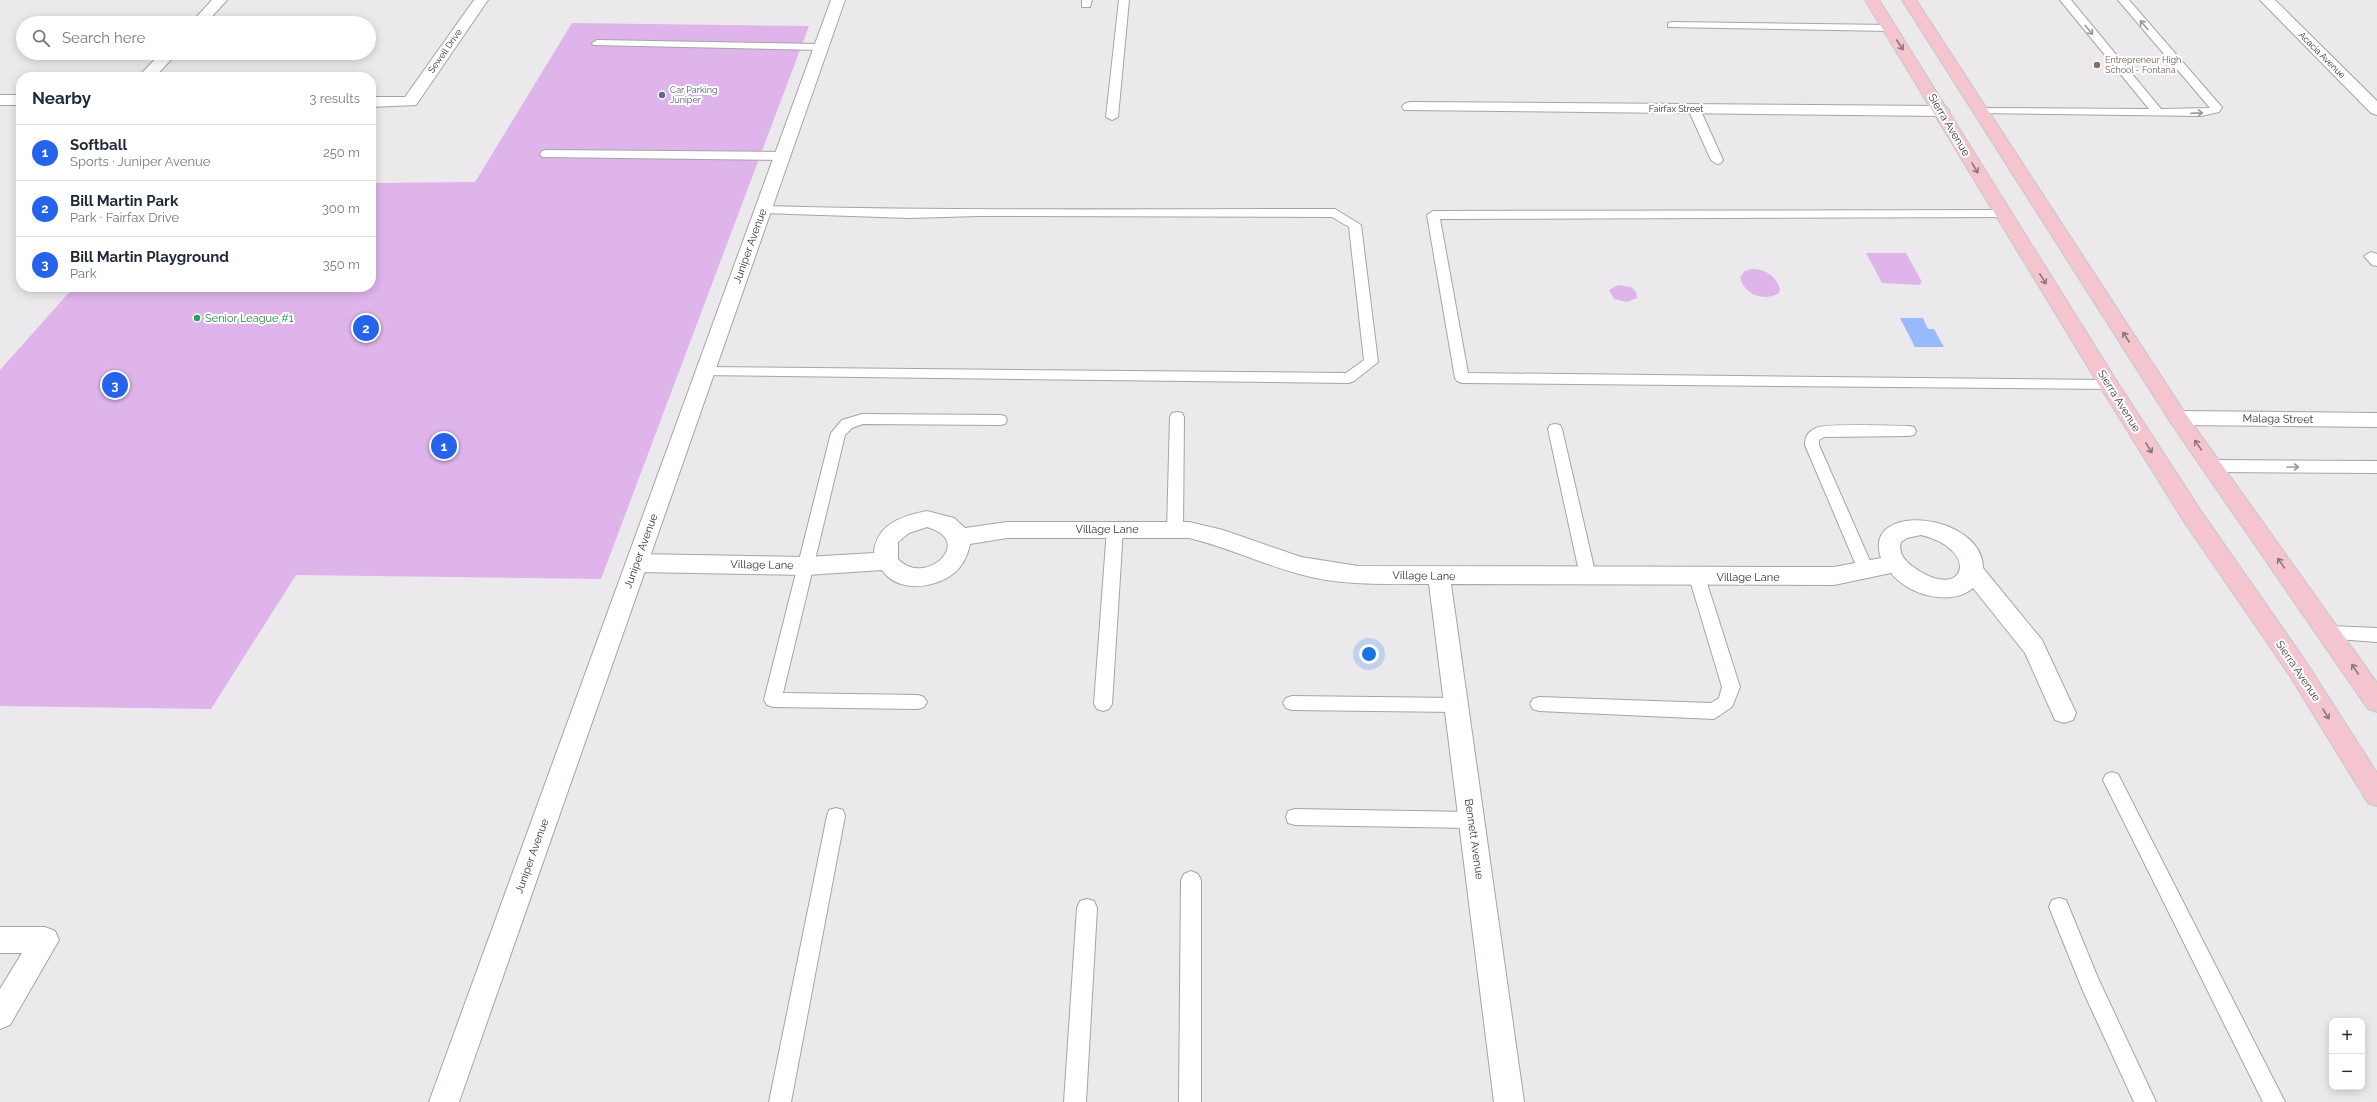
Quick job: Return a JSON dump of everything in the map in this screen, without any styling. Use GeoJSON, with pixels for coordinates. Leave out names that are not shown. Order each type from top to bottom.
{"type":"FeatureCollection","features":[{"type":"Feature","properties":{"kind":"main road","name":"Sierra Avenue"},"geometry":{"type":"LineString","coordinates":[[1872,0],[1941,111],[2002,214],[2109,385],[2193,517],[2298,669],[2377,795]]}},
{"type":"Feature","properties":{"kind":"main road"},"geometry":{"type":"LineString","coordinates":[[1908,0],[1981,110],[2178,418],[2377,702]]}},
{"type":"Feature","properties":{"kind":"street"},"geometry":{"type":"LineString","coordinates":[[205,16],[220,0]]}},
{"type":"Feature","properties":{"kind":"street","name":"Sewell Drive"},"geometry":{"type":"LineString","coordinates":[[376,102],[410,102],[481,0]]}},
{"type":"Feature","properties":{"kind":"street","name":"Juniper Avenue"},"geometry":{"type":"LineString","coordinates":[[444,1102],[838,0]]}},
{"type":"Feature","properties":{"kind":"street","name":"Acacia Avenue"},"geometry":{"type":"LineString","coordinates":[[2268,0],[2377,110]]}},
{"type":"Feature","properties":{"kind":"street"},"geometry":{"type":"LineString","coordinates":[[151,72],[162,60]]}},
{"type":"Feature","properties":{"kind":"street"},"geometry":{"type":"LineString","coordinates":[[0,100],[16,100]]}},
{"type":"Feature","properties":{"kind":"street","name":"Fairfax Street"},"geometry":{"type":"LineString","coordinates":[[1410,107],[1941,111]]}},
{"type":"Feature","properties":{"kind":"street","name":"Malaga Street"},"geometry":{"type":"LineString","coordinates":[[2178,418],[2377,420]]}},
{"type":"Feature","properties":{"kind":"street"},"geometry":{"type":"LineString","coordinates":[[927,519],[938,520],[947,524],[959,536],[961,546],[958,556],[951,565],[941,572],[922,577],[903,575],[893,569],[887,561],[885,553],[886,545],[890,537],[906,524],[927,519]]}},
{"type":"Feature","properties":{"kind":"street"},"geometry":{"type":"LineString","coordinates":[[1920,527],[1947,535],[1958,542],[1966,552],[1971,562],[1972,571],[1969,579],[1962,585],[1952,588],[1940,589],[1914,581],[1894,564],[1889,555],[1888,545],[1891,537],[1898,531],[1920,527]]}},
{"type":"Feature","properties":{"kind":"street","name":"Village Lane"},"geometry":{"type":"LineString","coordinates":[[959,536],[1007,530],[1115,528],[1189,530],[1215,536],[1300,566],[1358,575],[1697,577],[1834,576],[1894,564]]}},
{"type":"Feature","properties":{"kind":"street","name":"Village Lane"},"geometry":{"type":"LineString","coordinates":[[637,562],[807,566],[887,561]]}},
{"type":"Feature","properties":{"kind":"street"},"geometry":{"type":"LineString","coordinates":[[1972,571],[2034,647],[2064,713]]}},
{"type":"Feature","properties":{"kind":"street","name":"Bennett Avenue"},"geometry":{"type":"LineString","coordinates":[[1439,576],[1509,1102]]}},
{"type":"Feature","properties":{"kind":"street"},"geometry":{"type":"LineString","coordinates":[[0,940],[45,940],[0,1015]]}},
{"type":"Feature","properties":{"kind":"lane"},"geometry":{"type":"LineString","coordinates":[[1112,117],[1124,0]]}},
{"type":"Feature","properties":{"kind":"lane"},"geometry":{"type":"LineString","coordinates":[[2065,0],[2158,113]]}},
{"type":"Feature","properties":{"kind":"lane"},"geometry":{"type":"LineString","coordinates":[[1981,110],[2158,113],[2201,113],[2215,110],[2216,107],[2123,0]]}},
{"type":"Feature","properties":{"kind":"lane"},"geometry":{"type":"LineString","coordinates":[[1672,25],[1889,28]]}},
{"type":"Feature","properties":{"kind":"lane"},"geometry":{"type":"LineString","coordinates":[[597,43],[821,47]]}},
{"type":"Feature","properties":{"kind":"lane"},"geometry":{"type":"LineString","coordinates":[[1694,109],[1717,160]]}},
{"type":"Feature","properties":{"kind":"lane"},"geometry":{"type":"LineString","coordinates":[[546,154],[782,156]]}},
{"type":"Feature","properties":{"kind":"lane"},"geometry":{"type":"LineString","coordinates":[[705,372],[1349,378],[1371,362],[1355,225],[1335,213],[978,212],[910,214],[762,210]]}},
{"type":"Feature","properties":{"kind":"lane"},"geometry":{"type":"LineString","coordinates":[[2002,214],[1433,215],[1462,378],[2109,385]]}},
{"type":"Feature","properties":{"kind":"lane"},"geometry":{"type":"LineString","coordinates":[[1175,530],[1177,417]]}},
{"type":"Feature","properties":{"kind":"lane"},"geometry":{"type":"LineString","coordinates":[[918,702],[773,700],[807,566],[838,433],[847,424],[862,419],[1000,420]]}},
{"type":"Feature","properties":{"kind":"lane"},"geometry":{"type":"LineString","coordinates":[[1555,429],[1588,576]]}},
{"type":"Feature","properties":{"kind":"lane"},"geometry":{"type":"LineString","coordinates":[[1866,570],[1812,445],[1812,438],[1821,432],[1909,431]]}},
{"type":"Feature","properties":{"kind":"lane"},"geometry":{"type":"LineString","coordinates":[[2212,466],[2377,467]]}},
{"type":"Feature","properties":{"kind":"lane"},"geometry":{"type":"LineString","coordinates":[[1103,704],[1115,528]]}},
{"type":"Feature","properties":{"kind":"lane"},"geometry":{"type":"LineString","coordinates":[[1539,704],[1714,710],[1726,702],[1731,687],[1697,577]]}},
{"type":"Feature","properties":{"kind":"lane"},"geometry":{"type":"LineString","coordinates":[[2330,633],[2377,635]]}},
{"type":"Feature","properties":{"kind":"lane"},"geometry":{"type":"LineString","coordinates":[[1292,703],[1456,706]]}},
{"type":"Feature","properties":{"kind":"lane"},"geometry":{"type":"LineString","coordinates":[[2112,780],[2274,1102]]}},
{"type":"Feature","properties":{"kind":"lane"},"geometry":{"type":"LineString","coordinates":[[780,1102],[836,816]]}},
{"type":"Feature","properties":{"kind":"lane"},"geometry":{"type":"LineString","coordinates":[[1295,817],[1472,820]]}},
{"type":"Feature","properties":{"kind":"lane"},"geometry":{"type":"LineString","coordinates":[[1190,1102],[1191,880]]}},
{"type":"Feature","properties":{"kind":"lane"},"geometry":{"type":"LineString","coordinates":[[2058,907],[2090,984],[2145,1102]]}},
{"type":"Feature","properties":{"kind":"lane"},"geometry":{"type":"LineString","coordinates":[[1075,1102],[1087,908]]}},
{"type":"Feature","properties":{"kind":"shaded area"},"geometry":{"type":"Polygon","coordinates":[[[572,23],[809,26],[601,579],[296,575],[211,709],[0,706],[0,370],[70,292],[376,292],[376,183],[475,182],[572,23]]]}},
{"type":"Feature","properties":{"kind":"shaded area"},"geometry":{"type":"Polygon","coordinates":[[[1866,253],[1906,253],[1922,282],[1919,285],[1882,283],[1866,253]]]}},
{"type":"Feature","properties":{"kind":"shaded area"},"geometry":{"type":"Polygon","coordinates":[[[1752,269],[1762,270],[1770,274],[1778,284],[1780,289],[1779,293],[1773,296],[1761,297],[1750,292],[1742,283],[1740,277],[1745,271],[1752,269]]]}},
{"type":"Feature","properties":{"kind":"shaded area"},"geometry":{"type":"Polygon","coordinates":[[[1618,285],[1631,287],[1636,292],[1637,298],[1627,302],[1614,299],[1609,290],[1618,285]]]}},
{"type":"Feature","properties":{"kind":"water"},"geometry":{"type":"Polygon","coordinates":[[[1900,318],[1923,318],[1928,329],[1934,329],[1944,347],[1915,347],[1900,318]]]}},
{"type":"Feature","properties":{"kind":"place","name":"Entrepreneur High School - Fontana"},"geometry":{"type":"Point","coordinates":[2097,65]}},
{"type":"Feature","properties":{"kind":"place","name":"Car Parking Juniper"},"geometry":{"type":"Point","coordinates":[662,95]}},
{"type":"Feature","properties":{"kind":"place","name":"Senior League #1"},"geometry":{"type":"Point","coordinates":[197,318]}},
{"type":"Feature","properties":{"kind":"place","name":"Bill Martin Park"},"geometry":{"type":"Point","coordinates":[366,328]}},
{"type":"Feature","properties":{"kind":"place","name":"Bill Martin Playground"},"geometry":{"type":"Point","coordinates":[115,385]}},
{"type":"Feature","properties":{"kind":"place","name":"Softball"},"geometry":{"type":"Point","coordinates":[444,446]}}]}
